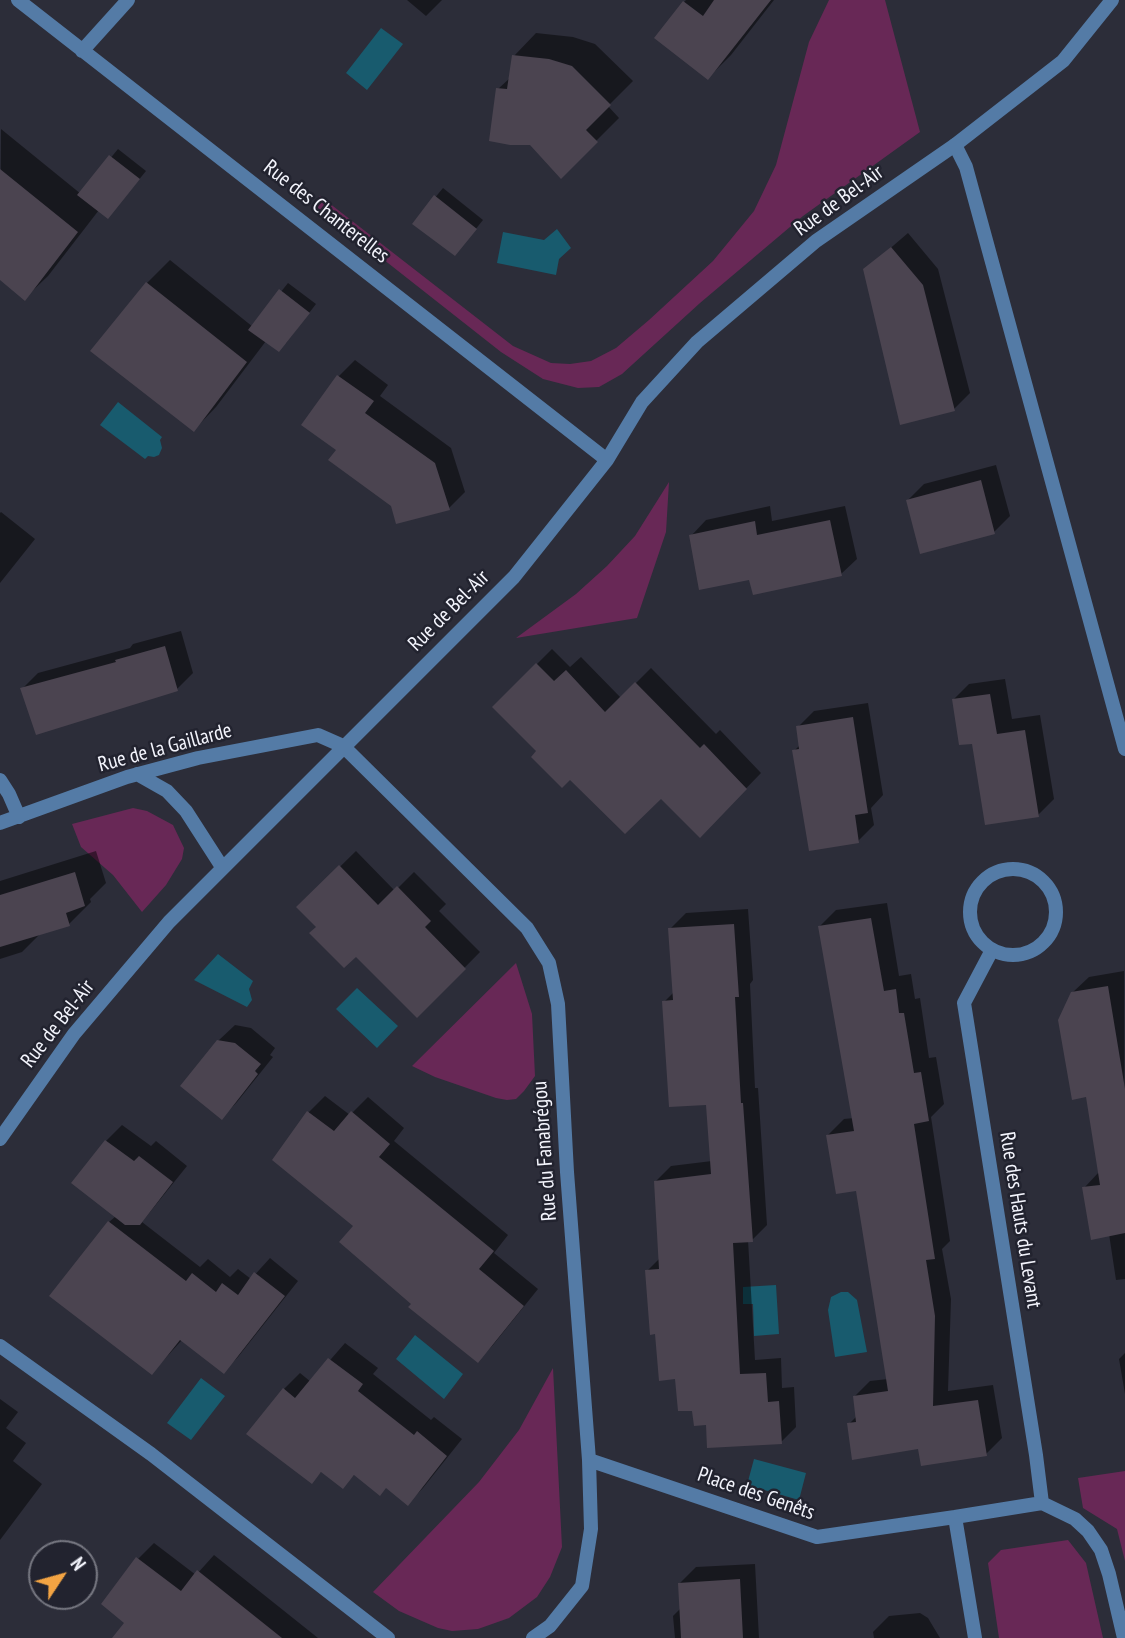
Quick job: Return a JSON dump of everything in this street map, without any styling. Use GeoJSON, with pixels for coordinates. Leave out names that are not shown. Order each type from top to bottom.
{"type":"FeatureCollection","features":[{"type":"Feature","properties":{"kind":"street","name":"Rue des Chanterelles"},"geometry":{"type":"LineString","coordinates":[[18,0],[607,460]]}},
{"type":"Feature","properties":{"kind":"street"},"geometry":{"type":"LineString","coordinates":[[82,51],[128,0]]}},
{"type":"Feature","properties":{"kind":"street","name":"Rue de Bel-Air"},"geometry":{"type":"LineString","coordinates":[[0,1139],[74,1034],[169,922],[514,577],[607,460],[642,402],[697,342],[816,241],[954,145],[1063,61],[1112,0]]}},
{"type":"Feature","properties":{"kind":"street"},"geometry":{"type":"LineString","coordinates":[[954,145],[966,167],[1125,749]]}},
{"type":"Feature","properties":{"kind":"street","name":"Rue de la Gaillarde"},"geometry":{"type":"LineString","coordinates":[[0,823],[137,774],[198,758],[318,735],[343,746]]}},
{"type":"Feature","properties":{"kind":"street","name":"Rue du Fanabrégou"},"geometry":{"type":"LineString","coordinates":[[343,746],[527,928],[549,963],[558,1004],[567,1172],[589,1460],[591,1529],[582,1586],[552,1632],[533,1638]]}},
{"type":"Feature","properties":{"kind":"street"},"geometry":{"type":"LineString","coordinates":[[137,774],[154,781],[186,811],[222,867]]}},
{"type":"Feature","properties":{"kind":"street"},"geometry":{"type":"LineString","coordinates":[[0,780],[19,817]]}},
{"type":"Feature","properties":{"kind":"street"},"geometry":{"type":"LineString","coordinates":[[1008,868],[1032,873],[1043,881],[1054,897],[1056,914],[1053,928],[1039,947],[1028,953],[1003,955],[992,950],[975,933],[970,923],[972,897],[986,878],[997,872],[1008,868]]}},
{"type":"Feature","properties":{"kind":"street","name":"Rue des Hauts du Levant"},"geometry":{"type":"LineString","coordinates":[[992,950],[964,1003],[1042,1503]]}},
{"type":"Feature","properties":{"kind":"street"},"geometry":{"type":"LineString","coordinates":[[0,1346],[151,1454],[388,1638]]}},
{"type":"Feature","properties":{"kind":"street","name":"Place des Genêts"},"geometry":{"type":"LineString","coordinates":[[589,1460],[817,1537],[1042,1503]]}},
{"type":"Feature","properties":{"kind":"street"},"geometry":{"type":"LineString","coordinates":[[1042,1503],[1075,1519],[1101,1550],[1110,1574],[1124,1638]]}},
{"type":"Feature","properties":{"kind":"street"},"geometry":{"type":"LineString","coordinates":[[955,1517],[975,1638]]}},
{"type":"Feature","properties":{"kind":"shaded area"},"geometry":{"type":"Polygon","coordinates":[[[829,0],[885,0],[920,132],[803,216],[700,303],[622,374],[599,387],[578,388],[543,379],[501,352],[313,204],[320,196],[513,346],[551,363],[591,361],[616,348],[649,320],[713,261],[754,211],[776,165],[809,42],[829,0]]]}},
{"type":"Feature","properties":{"kind":"shaded area"},"geometry":{"type":"Polygon","coordinates":[[[669,482],[666,532],[637,618],[516,638],[576,594],[607,566],[635,536],[669,482]]]}},
{"type":"Feature","properties":{"kind":"shaded area"},"geometry":{"type":"Polygon","coordinates":[[[133,808],[147,811],[173,825],[184,848],[182,859],[166,885],[142,912],[113,875],[81,847],[72,824],[133,808]]]}},
{"type":"Feature","properties":{"kind":"shaded area"},"geometry":{"type":"Polygon","coordinates":[[[516,963],[532,1014],[535,1076],[516,1099],[496,1098],[412,1066],[516,963]]]}},
{"type":"Feature","properties":{"kind":"shaded area"},"geometry":{"type":"Polygon","coordinates":[[[553,1368],[562,1547],[550,1577],[537,1597],[509,1618],[478,1629],[452,1631],[438,1628],[399,1611],[373,1592],[479,1482],[519,1430],[553,1368]]]}},
{"type":"Feature","properties":{"kind":"shaded area"},"geometry":{"type":"Polygon","coordinates":[[[1125,1471],[1125,1561],[1117,1529],[1083,1508],[1078,1478],[1125,1471]]]}},
{"type":"Feature","properties":{"kind":"shaded area"},"geometry":{"type":"Polygon","coordinates":[[[1068,1540],[1086,1563],[1103,1638],[999,1638],[988,1563],[1001,1550],[1068,1540]]]}},
{"type":"Feature","properties":{"kind":"water"},"geometry":{"type":"Polygon","coordinates":[[[381,28],[403,44],[367,90],[346,73],[381,28]]]}},
{"type":"Feature","properties":{"kind":"water"},"geometry":{"type":"Polygon","coordinates":[[[557,229],[571,248],[559,259],[556,275],[497,263],[503,232],[544,240],[557,229]]]}},
{"type":"Feature","properties":{"kind":"water"},"geometry":{"type":"Polygon","coordinates":[[[118,402],[162,437],[159,455],[145,459],[100,425],[118,402]]]}},
{"type":"Feature","properties":{"kind":"water"},"geometry":{"type":"Polygon","coordinates":[[[218,954],[253,981],[249,989],[252,1000],[247,1007],[194,980],[218,954]]]}},
{"type":"Feature","properties":{"kind":"water"},"geometry":{"type":"Polygon","coordinates":[[[357,988],[398,1026],[377,1048],[336,1009],[357,988]]]}},
{"type":"Feature","properties":{"kind":"water"},"geometry":{"type":"Polygon","coordinates":[[[776,1285],[779,1334],[754,1336],[753,1304],[743,1304],[743,1287],[776,1285]]]}},
{"type":"Feature","properties":{"kind":"water"},"geometry":{"type":"Polygon","coordinates":[[[848,1292],[857,1300],[867,1352],[835,1357],[828,1310],[831,1297],[848,1292]]]}},
{"type":"Feature","properties":{"kind":"water"},"geometry":{"type":"Polygon","coordinates":[[[415,1335],[463,1374],[444,1399],[396,1359],[415,1335]]]}},
{"type":"Feature","properties":{"kind":"water"},"geometry":{"type":"Polygon","coordinates":[[[201,1378],[225,1396],[191,1440],[167,1423],[201,1378]]]}},
{"type":"Feature","properties":{"kind":"water"},"geometry":{"type":"Polygon","coordinates":[[[754,1459],[806,1473],[799,1500],[747,1485],[754,1459]]]}},
{"type":"Feature","properties":{"kind":"building"},"geometry":{"type":"Polygon","coordinates":[[[714,0],[771,0],[708,80],[654,38],[683,1],[703,16],[714,0]]]}},
{"type":"Feature","properties":{"kind":"building"},"geometry":{"type":"Polygon","coordinates":[[[512,55],[549,59],[572,66],[611,105],[586,130],[598,142],[561,179],[530,145],[489,141],[496,88],[507,89],[512,55]]]}},
{"type":"Feature","properties":{"kind":"building"},"geometry":{"type":"Polygon","coordinates":[[[109,155],[140,179],[108,219],[77,195],[109,155]]]}},
{"type":"Feature","properties":{"kind":"building"},"geometry":{"type":"Polygon","coordinates":[[[0,169],[78,232],[25,301],[0,280],[0,169]]]}},
{"type":"Feature","properties":{"kind":"building"},"geometry":{"type":"Polygon","coordinates":[[[434,195],[477,229],[455,256],[412,224],[434,195]]]}},
{"type":"Feature","properties":{"kind":"building"},"geometry":{"type":"Polygon","coordinates":[[[891,247],[923,285],[955,411],[900,425],[863,269],[891,247]]]}},
{"type":"Feature","properties":{"kind":"building"},"geometry":{"type":"Polygon","coordinates":[[[146,282],[247,362],[194,432],[90,351],[146,282]]]}},
{"type":"Feature","properties":{"kind":"building"},"geometry":{"type":"Polygon","coordinates":[[[279,289],[310,313],[279,352],[248,330],[279,289]]]}},
{"type":"Feature","properties":{"kind":"building"},"geometry":{"type":"Polygon","coordinates":[[[337,375],[374,401],[365,413],[435,463],[450,510],[396,524],[391,506],[328,460],[336,450],[301,425],[337,375]]]}},
{"type":"Feature","properties":{"kind":"building"},"geometry":{"type":"Polygon","coordinates":[[[981,480],[995,534],[920,554],[906,500],[981,480]]]}},
{"type":"Feature","properties":{"kind":"building"},"geometry":{"type":"Polygon","coordinates":[[[830,520],[842,576],[753,595],[749,580],[699,590],[689,535],[755,521],[757,535],[830,520]]]}},
{"type":"Feature","properties":{"kind":"building"},"geometry":{"type":"Polygon","coordinates":[[[165,646],[178,691],[36,735],[20,688],[165,646]]]}},
{"type":"Feature","properties":{"kind":"building"},"geometry":{"type":"Polygon","coordinates":[[[536,663],[554,681],[566,670],[605,712],[635,682],[700,748],[704,744],[747,789],[700,838],[661,799],[625,834],[570,780],[562,788],[531,757],[536,751],[492,707],[536,663]]]}},
{"type":"Feature","properties":{"kind":"building"},"geometry":{"type":"Polygon","coordinates":[[[990,694],[997,734],[1025,730],[1039,817],[985,825],[972,744],[959,745],[952,699],[990,694]]]}},
{"type":"Feature","properties":{"kind":"building"},"geometry":{"type":"Polygon","coordinates":[[[853,717],[868,813],[855,815],[859,843],[809,851],[792,750],[799,749],[796,726],[853,717]]]}},
{"type":"Feature","properties":{"kind":"building"},"geometry":{"type":"Polygon","coordinates":[[[339,865],[378,905],[397,886],[431,921],[425,927],[466,969],[417,1018],[356,957],[344,968],[309,933],[316,927],[296,907],[339,865]]]}},
{"type":"Feature","properties":{"kind":"building"},"geometry":{"type":"Polygon","coordinates":[[[75,872],[85,906],[66,913],[70,926],[0,947],[0,895],[75,872]]]}},
{"type":"Feature","properties":{"kind":"building"},"geometry":{"type":"Polygon","coordinates":[[[871,918],[884,991],[896,989],[899,1013],[904,1013],[914,1073],[921,1072],[929,1121],[914,1124],[935,1259],[926,1260],[935,1316],[933,1406],[978,1400],[987,1456],[921,1466],[918,1449],[852,1460],[847,1423],[856,1422],[853,1396],[888,1391],[856,1191],[836,1194],[826,1135],[854,1131],[818,926],[871,918]]]}},
{"type":"Feature","properties":{"kind":"building"},"geometry":{"type":"Polygon","coordinates":[[[734,924],[739,997],[735,997],[741,1103],[753,1242],[733,1243],[740,1374],[766,1373],[768,1402],[779,1401],[782,1444],[707,1448],[706,1425],[694,1426],[692,1411],[678,1411],[675,1379],[659,1381],[655,1334],[650,1335],[645,1270],[659,1269],[654,1181],[711,1174],[706,1105],[669,1107],[662,1001],[673,1000],[668,928],[734,924]]]}},
{"type":"Feature","properties":{"kind":"building"},"geometry":{"type":"Polygon","coordinates":[[[1108,986],[1125,1089],[1125,1233],[1091,1240],[1082,1187],[1100,1185],[1086,1097],[1072,1100],[1058,1020],[1071,992],[1108,986]]]}},
{"type":"Feature","properties":{"kind":"building"},"geometry":{"type":"Polygon","coordinates":[[[217,1040],[235,1043],[261,1064],[255,1071],[258,1074],[222,1120],[180,1086],[217,1040]]]}},
{"type":"Feature","properties":{"kind":"building"},"geometry":{"type":"Polygon","coordinates":[[[307,1111],[334,1131],[351,1111],[390,1144],[379,1157],[494,1251],[479,1269],[524,1306],[478,1363],[408,1307],[411,1304],[339,1242],[353,1226],[272,1160],[307,1111]]]}},
{"type":"Feature","properties":{"kind":"building"},"geometry":{"type":"Polygon","coordinates":[[[105,1140],[134,1161],[139,1156],[173,1182],[140,1225],[125,1225],[71,1183],[105,1140]]]}},
{"type":"Feature","properties":{"kind":"building"},"geometry":{"type":"Polygon","coordinates":[[[108,1221],[186,1281],[192,1273],[216,1292],[222,1283],[238,1295],[254,1272],[285,1296],[224,1374],[180,1340],[152,1375],[49,1296],[108,1221]]]}},
{"type":"Feature","properties":{"kind":"building"},"geometry":{"type":"Polygon","coordinates":[[[328,1358],[363,1384],[358,1391],[414,1435],[417,1431],[447,1456],[408,1506],[386,1488],[380,1496],[354,1475],[343,1489],[321,1472],[312,1484],[246,1434],[283,1388],[295,1398],[328,1358]]]}},
{"type":"Feature","properties":{"kind":"building"},"geometry":{"type":"Polygon","coordinates":[[[136,1557],[181,1591],[197,1570],[282,1638],[112,1638],[124,1623],[101,1604],[136,1557]]]}},
{"type":"Feature","properties":{"kind":"building"},"geometry":{"type":"Polygon","coordinates":[[[740,1579],[743,1638],[681,1638],[678,1583],[740,1579]]]}}]}
